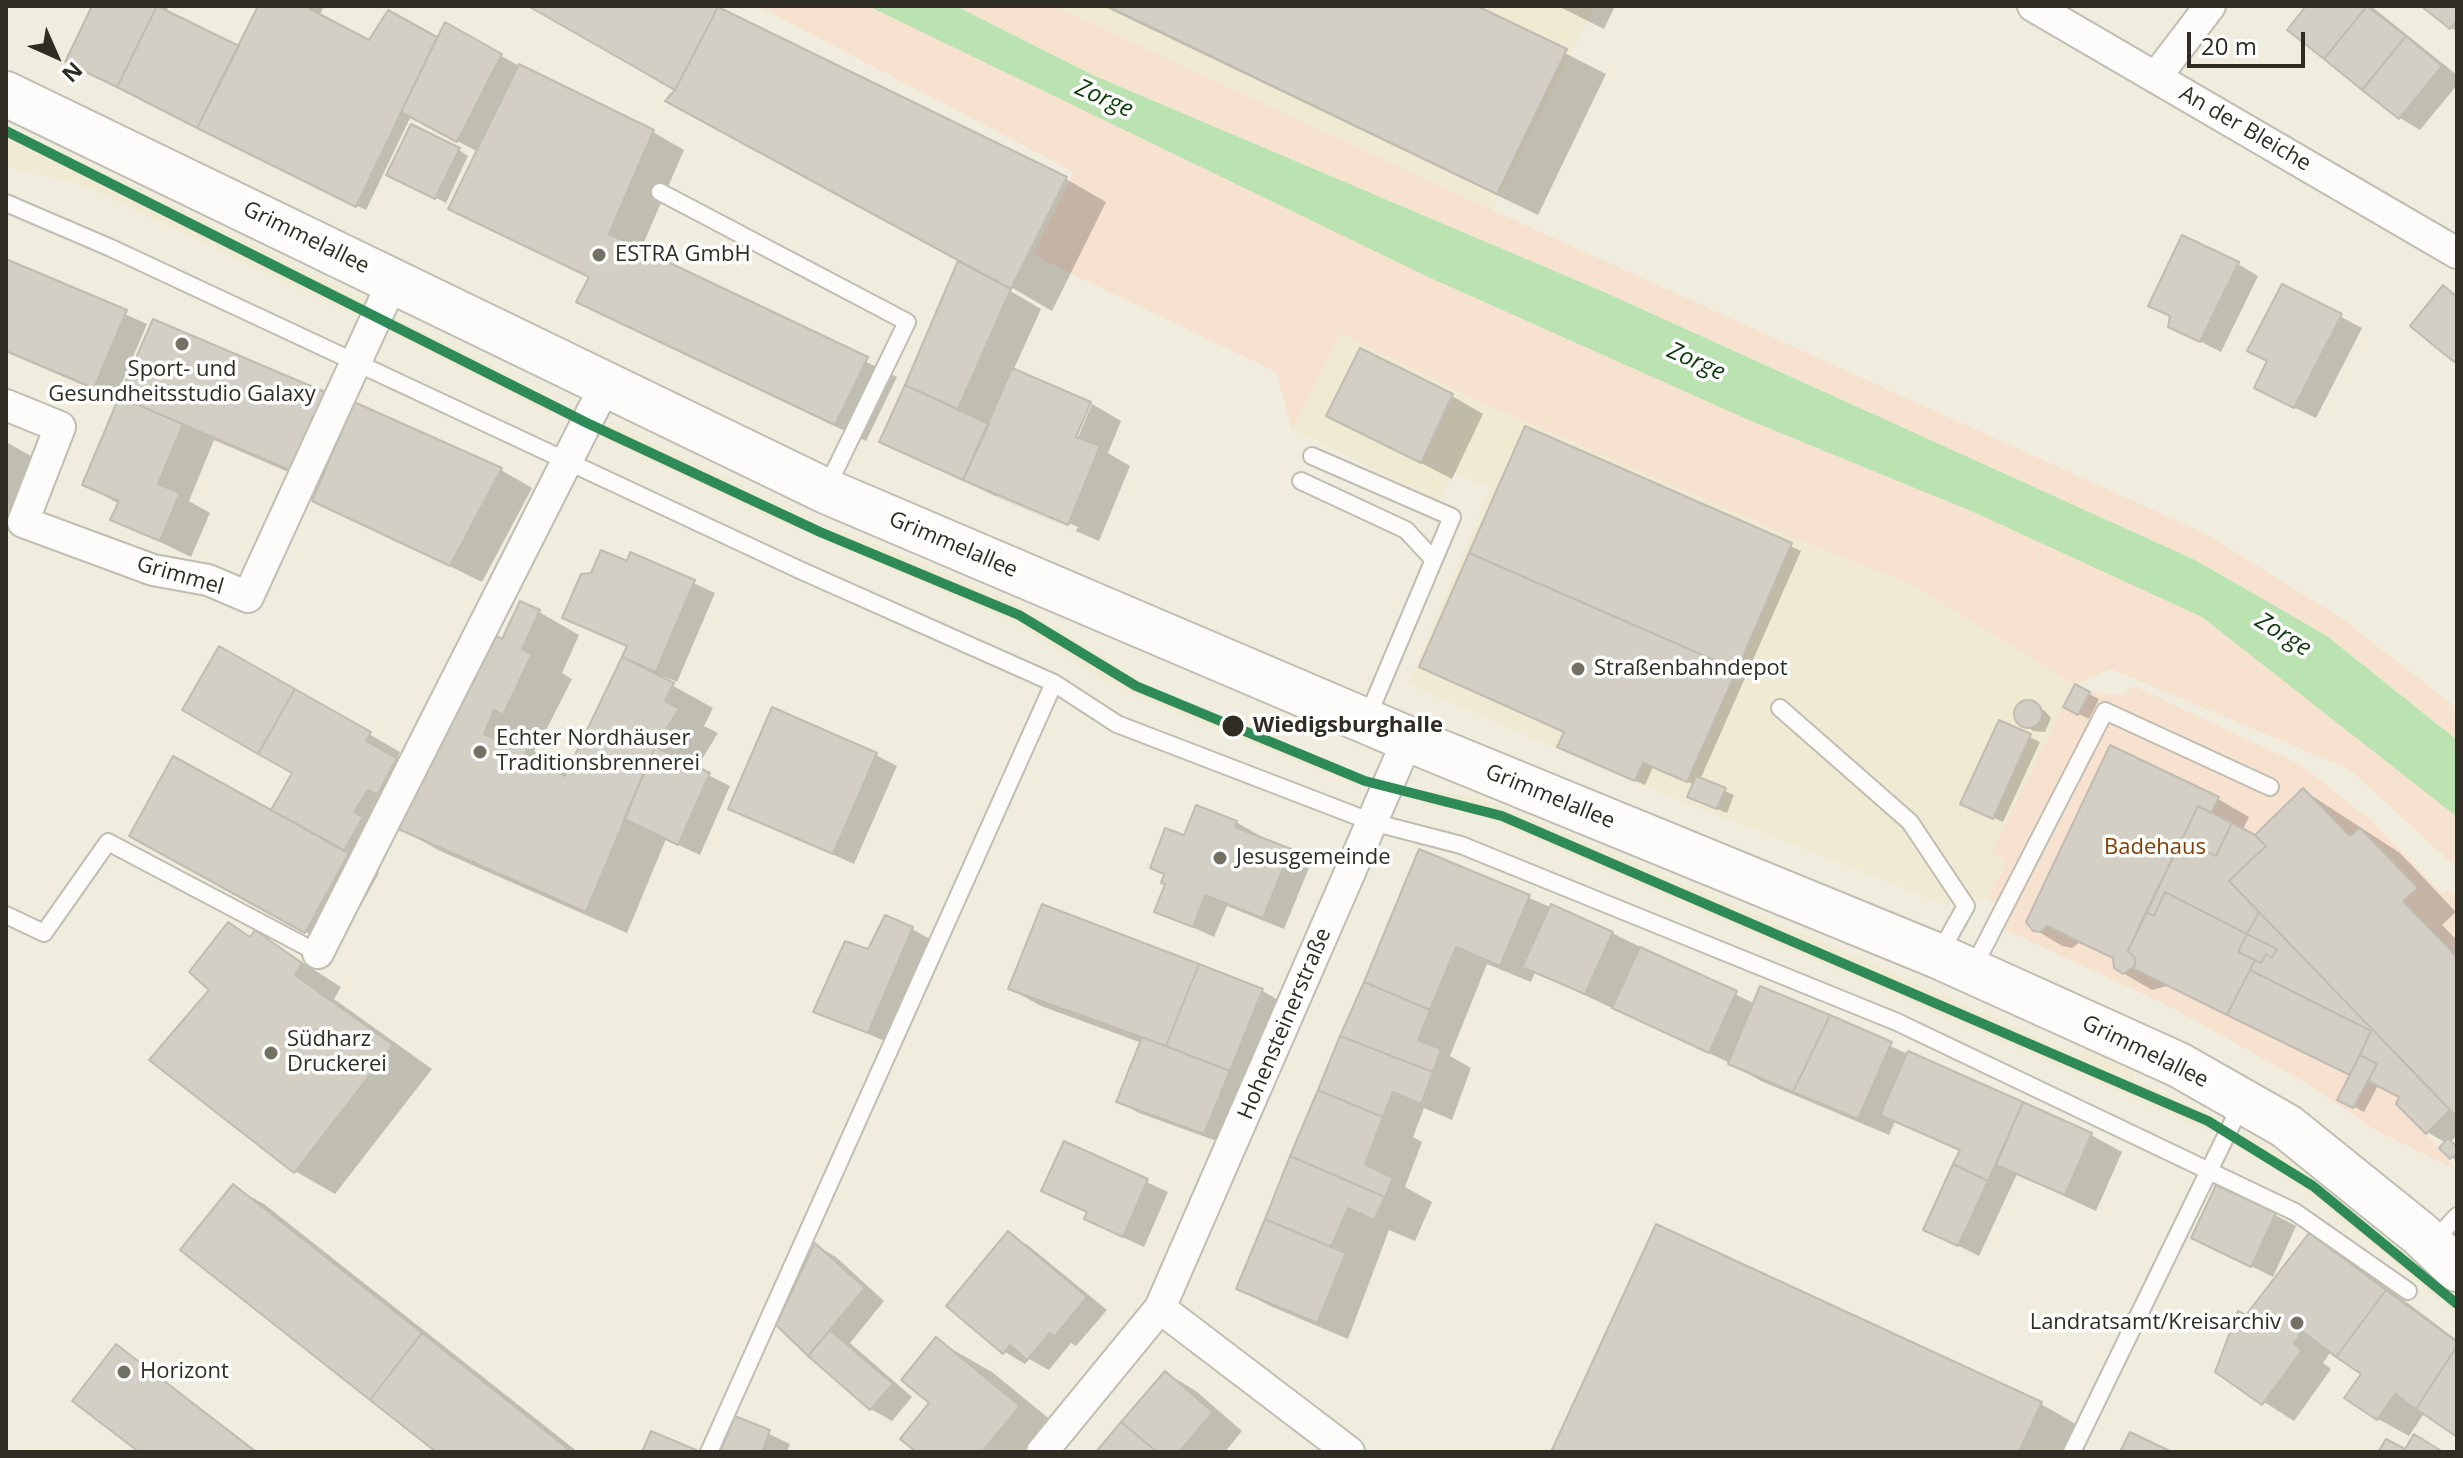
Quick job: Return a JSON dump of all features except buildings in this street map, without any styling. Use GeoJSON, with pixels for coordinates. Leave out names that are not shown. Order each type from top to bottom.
{"type":"FeatureCollection","features":[{"type":"Feature","properties":{"kind":"main road","name":"Grimmelallee"},"geometry":{"type":"LineString","coordinates":[[6,94],[394,279],[605,386],[826,491],[1408,739],[1955,964],[2179,1065],[2286,1126],[2448,1243]]}},
{"type":"Feature","properties":{"kind":"street","name":"An der Bleiche"},"geometry":{"type":"LineString","coordinates":[[2033,6],[2457,253]]}},
{"type":"Feature","properties":{"kind":"street"},"geometry":{"type":"LineString","coordinates":[[2156,77],[2210,6]]}},
{"type":"Feature","properties":{"kind":"street","name":"Grimmel"},"geometry":{"type":"LineString","coordinates":[[6,405],[60,427],[23,522],[153,570],[208,580],[248,597],[394,279]]}},
{"type":"Feature","properties":{"kind":"street"},"geometry":{"type":"LineString","coordinates":[[318,953],[605,386]]}},
{"type":"Feature","properties":{"kind":"street","name":"Hohensteinerstraße"},"geometry":{"type":"LineString","coordinates":[[1042,1452],[1160,1308],[1408,739]]}},
{"type":"Feature","properties":{"kind":"street"},"geometry":{"type":"LineString","coordinates":[[1160,1308],[1349,1452]]}},
{"type":"Feature","properties":{"kind":"lane"},"geometry":{"type":"LineString","coordinates":[[660,192],[907,322],[826,491]]}},
{"type":"Feature","properties":{"kind":"lane"},"geometry":{"type":"LineString","coordinates":[[6,203],[111,248],[356,366],[405,385],[1054,683],[1117,724],[1372,822],[1461,845],[1897,1022],[2295,1212],[2408,1291]]}},
{"type":"Feature","properties":{"kind":"lane"},"geometry":{"type":"LineString","coordinates":[[1312,456],[1452,517],[1366,720]]}},
{"type":"Feature","properties":{"kind":"lane"},"geometry":{"type":"LineString","coordinates":[[1301,481],[1406,530],[1433,559]]}},
{"type":"Feature","properties":{"kind":"lane"},"geometry":{"type":"LineString","coordinates":[[709,1452],[1054,683]]}},
{"type":"Feature","properties":{"kind":"lane"},"geometry":{"type":"LineString","coordinates":[[1780,708],[1910,822],[1966,906],[1955,964]]}},
{"type":"Feature","properties":{"kind":"lane"},"geometry":{"type":"LineString","coordinates":[[1955,964],[2105,711],[2270,787]]}},
{"type":"Feature","properties":{"kind":"lane"},"geometry":{"type":"LineString","coordinates":[[6,915],[44,933],[108,842],[318,953]]}},
{"type":"Feature","properties":{"kind":"lane"},"geometry":{"type":"LineString","coordinates":[[2072,1452],[2207,1169],[2243,1101]]}},
{"type":"Feature","properties":{"kind":"shaded area"},"geometry":{"type":"Polygon","coordinates":[[[1054,6],[1595,6],[1492,210],[1054,6]]]}},
{"type":"Feature","properties":{"kind":"shaded area"},"geometry":{"type":"Polygon","coordinates":[[[6,125],[365,300],[357,316],[78,183],[6,167],[6,152],[11,146],[6,143],[6,125]]]}},
{"type":"Feature","properties":{"kind":"shaded area"},"geometry":{"type":"Polygon","coordinates":[[[394,317],[557,400],[550,413],[387,330],[394,317]]]}},
{"type":"Feature","properties":{"kind":"shaded area"},"geometry":{"type":"Polygon","coordinates":[[[1339,333],[1487,405],[1794,538],[1911,584],[2075,684],[1993,852],[2008,860],[1988,899],[1941,903],[1636,783],[1408,684],[1491,488],[1454,473],[1439,501],[1292,429],[1339,333]]]}},
{"type":"Feature","properties":{"kind":"shaded area"},"geometry":{"type":"Polygon","coordinates":[[[609,422],[804,516],[797,530],[602,437],[609,422]]]}},
{"type":"Feature","properties":{"kind":"shaded area"},"geometry":{"type":"Polygon","coordinates":[[[836,528],[1023,607],[1146,685],[1357,772],[1359,786],[1141,698],[1101,678],[1016,622],[829,542],[836,528]]]}},
{"type":"Feature","properties":{"kind":"shaded area"},"geometry":{"type":"Polygon","coordinates":[[[1436,791],[1481,798],[1857,957],[2080,1057],[2085,1047],[2135,1072],[2133,1079],[2219,1119],[2212,1132],[1473,812],[1422,804],[1436,791]]]}},
{"type":"Feature","properties":{"kind":"shaded area"},"geometry":{"type":"Polygon","coordinates":[[[2241,1131],[2300,1167],[2457,1291],[2457,1314],[2292,1179],[2233,1144],[2241,1131]]]}},
{"type":"Feature","properties":{"kind":"green space","name":"Badehaus"},"geometry":{"type":"Polygon","coordinates":[[[758,6],[868,6],[1426,276],[1751,421],[1971,511],[2202,617],[2457,817],[2457,868],[2349,769],[2111,669],[2076,684],[2090,692],[2123,695],[2134,686],[2299,764],[2371,820],[2442,894],[2449,890],[2457,898],[2457,1115],[2450,1111],[2426,1134],[2457,1170],[2375,1130],[2308,1084],[2173,1008],[2002,928],[2010,910],[1988,899],[2007,860],[1992,852],[2074,684],[1911,584],[1794,538],[1487,405],[1340,333],[1292,429],[1276,372],[1033,255],[1074,172],[758,6]]]}},
{"type":"Feature","properties":{"kind":"green space"},"geometry":{"type":"Polygon","coordinates":[[[956,6],[1054,6],[1492,210],[2206,534],[2341,618],[2457,708],[2457,740],[2327,636],[2195,560],[1604,292],[1095,76],[956,6]]]}},
{"type":"Feature","properties":{"kind":"water","name":"Zorge"},"geometry":{"type":"Polygon","coordinates":[[[868,6],[956,6],[1095,76],[1604,292],[2195,560],[2327,636],[2457,740],[2457,817],[2202,617],[1971,511],[1751,421],[1426,276],[868,6]]]}},
{"type":"Feature","properties":{"kind":"transit line"},"geometry":{"type":"LineString","coordinates":[[6,131],[587,423],[820,532],[1019,615],[1136,686],[1365,781],[1502,816],[2208,1121],[2313,1186],[2457,1304]]}},
{"type":"Feature","properties":{"kind":"place","name":"ESTRA GmbH"},"geometry":{"type":"Point","coordinates":[599,255]}},
{"type":"Feature","properties":{"kind":"place","name":"Sport- und Gesundheitsstudio Galaxy"},"geometry":{"type":"Point","coordinates":[182,344]}},
{"type":"Feature","properties":{"kind":"place","name":"Straßenbahndepot"},"geometry":{"type":"Point","coordinates":[1578,669]}},
{"type":"Feature","properties":{"kind":"place","name":"Wiedigsburghalle"},"geometry":{"type":"Point","coordinates":[1233,726]}},
{"type":"Feature","properties":{"kind":"place","name":"Echter Nordhäuser Traditionsbrennerei"},"geometry":{"type":"Point","coordinates":[480,752]}},
{"type":"Feature","properties":{"kind":"place","name":"Jesusgemeinde"},"geometry":{"type":"Point","coordinates":[1220,858]}},
{"type":"Feature","properties":{"kind":"place","name":"Südharz Druckerei"},"geometry":{"type":"Point","coordinates":[271,1053]}},
{"type":"Feature","properties":{"kind":"place","name":"Landratsamt/Kreisarchiv"},"geometry":{"type":"Point","coordinates":[2297,1323]}},
{"type":"Feature","properties":{"kind":"place","name":"Horizont"},"geometry":{"type":"Point","coordinates":[124,1372]}}]}
